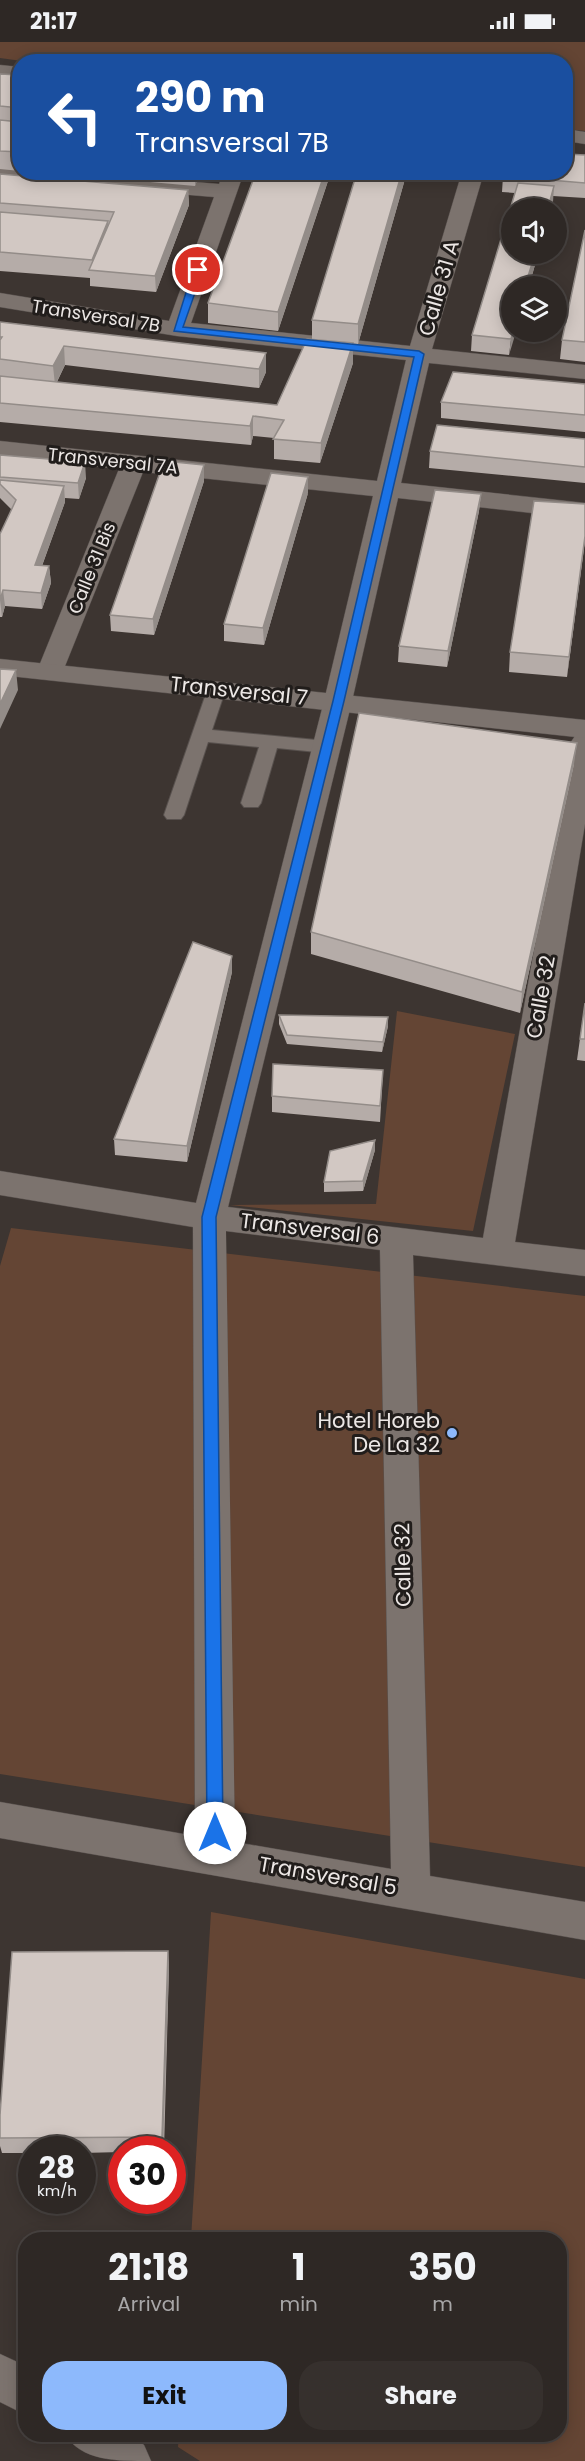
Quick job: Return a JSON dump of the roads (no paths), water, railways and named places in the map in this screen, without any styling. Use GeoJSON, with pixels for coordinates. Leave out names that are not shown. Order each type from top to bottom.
{"type":"FeatureCollection","features":[{"type":"Feature","properties":{"kind":"street"},"geometry":{"type":"LineString","coordinates":[[177,329],[230,182],[179,180]]}},
{"type":"Feature","properties":{"kind":"street","name":"Calle 31 A"},"geometry":{"type":"LineString","coordinates":[[215,1856],[209,1217],[327,747],[419,354],[471,180]]}},
{"type":"Feature","properties":{"kind":"street","name":"Transversal 7B"},"geometry":{"type":"LineString","coordinates":[[0,300],[177,329],[585,372]]}},
{"type":"Feature","properties":{"kind":"street","name":"Transversal 7A"},"geometry":{"type":"LineString","coordinates":[[0,448],[133,465],[386,488],[585,511]]}},
{"type":"Feature","properties":{"kind":"street","name":"Calle 31 Bis"},"geometry":{"type":"LineString","coordinates":[[50,671],[133,465]]}},
{"type":"Feature","properties":{"kind":"street","name":"Transversal 7"},"geometry":{"type":"LineString","coordinates":[[0,667],[217,688],[585,729]]}},
{"type":"Feature","properties":{"kind":"street","name":"Calle 32"},"geometry":{"type":"LineString","coordinates":[[497,1252],[585,742]]}},
{"type":"Feature","properties":{"kind":"street","name":"Transversal 6"},"geometry":{"type":"LineString","coordinates":[[0,1183],[209,1217],[585,1263]]}},
{"type":"Feature","properties":{"kind":"street","name":"Calle 32"},"geometry":{"type":"LineString","coordinates":[[396,1240],[411,1890]]}},
{"type":"Feature","properties":{"kind":"street","name":"Transversal 5"},"geometry":{"type":"LineString","coordinates":[[0,1820],[585,1921]]}},
{"type":"Feature","properties":{"kind":"street"},"geometry":{"type":"LineString","coordinates":[[0,2376],[18,2387]]}},
{"type":"Feature","properties":{"kind":"street"},"geometry":{"type":"LineString","coordinates":[[100,2442],[128,2461]]}},
{"type":"Feature","properties":{"kind":"lane"},"geometry":{"type":"LineString","coordinates":[[174,815],[217,688]]}},
{"type":"Feature","properties":{"kind":"lane"},"geometry":{"type":"LineString","coordinates":[[201,735],[327,747]]}},
{"type":"Feature","properties":{"kind":"lane"},"geometry":{"type":"LineString","coordinates":[[251,803],[270,741]]}},
{"type":"Feature","properties":{"kind":"place","name":"Hotel Horeb De La 32"},"geometry":{"type":"Point","coordinates":[452,1433]}}]}
